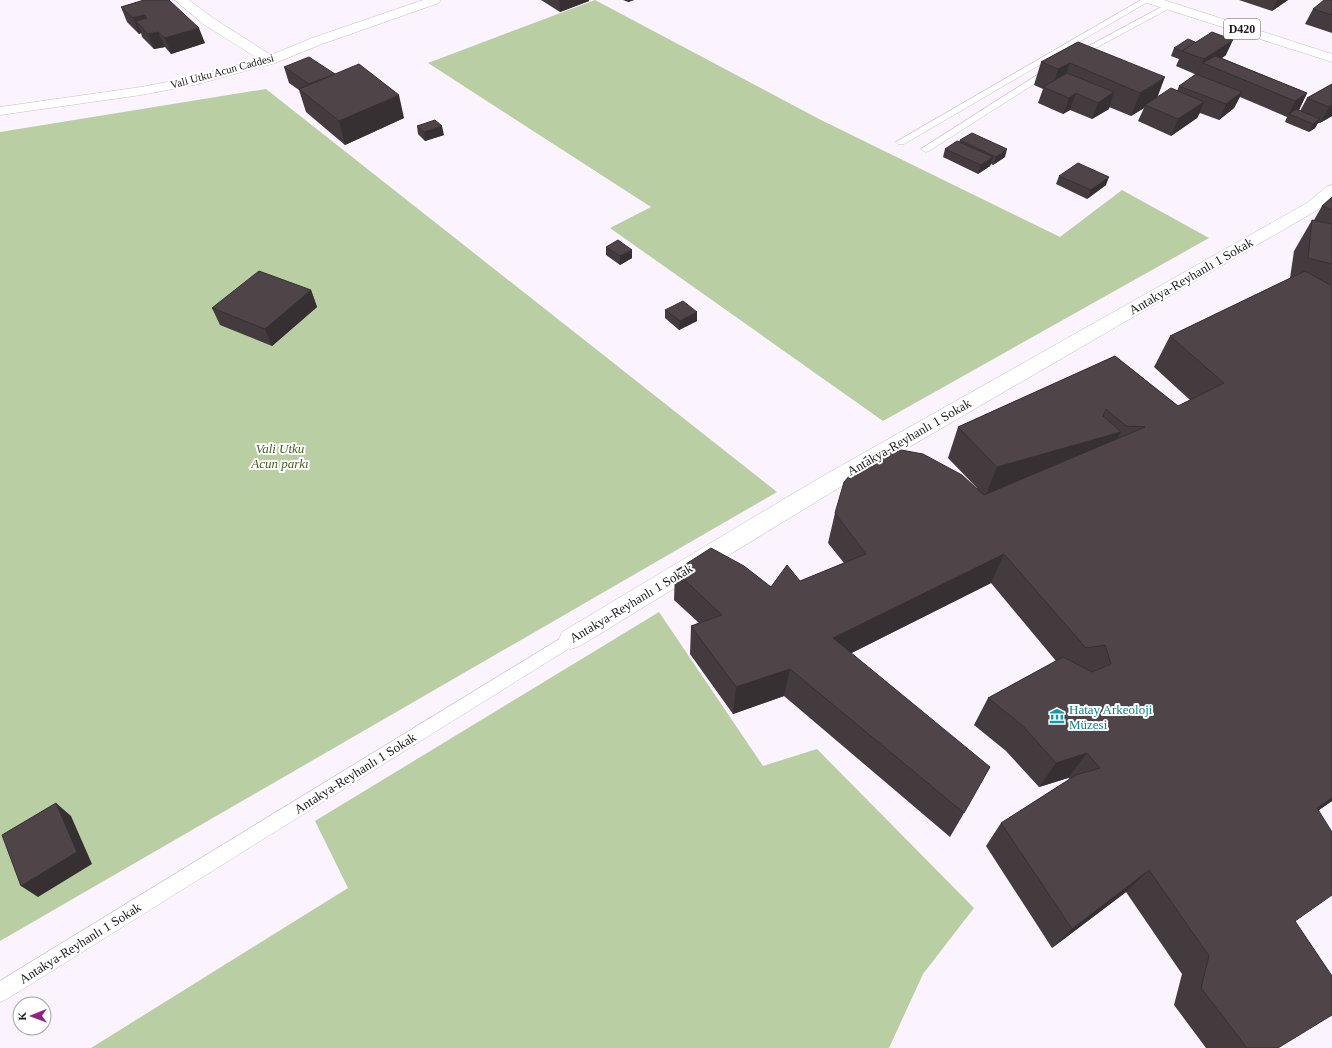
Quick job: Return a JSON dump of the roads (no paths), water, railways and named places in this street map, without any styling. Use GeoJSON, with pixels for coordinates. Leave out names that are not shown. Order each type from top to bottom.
{"type":"FeatureCollection","features":[{"type":"Feature","properties":{"kind":"street"},"geometry":{"type":"LineString","coordinates":[[181,0],[208,20],[270,60]]}},
{"type":"Feature","properties":{"kind":"street","name":"Vali Utku Acun Caddesi"},"geometry":{"type":"LineString","coordinates":[[0,111],[148,90],[189,82],[270,60],[317,41],[435,0]]}},
{"type":"Feature","properties":{"kind":"street","name":"D420"},"geometry":{"type":"LineString","coordinates":[[1151,0],[1332,58]]}},
{"type":"Feature","properties":{"kind":"street","name":"Antakya-Reyhanlı 1 Sokak"},"geometry":{"type":"LineString","coordinates":[[571,640],[829,483],[1313,206],[1332,190]]}},
{"type":"Feature","properties":{"kind":"lane"},"geometry":{"type":"LineString","coordinates":[[901,142],[1148,0]]}},
{"type":"Feature","properties":{"kind":"lane"},"geometry":{"type":"LineString","coordinates":[[926,149],[1061,63],[1170,6]]}},
{"type":"Feature","properties":{"kind":"lane","name":"Antakya-Reyhanlı 1 Sokak"},"geometry":{"type":"LineString","coordinates":[[0,992],[571,640]]}},
{"type":"Feature","properties":{"kind":"place","name":"Hatay Arkeoloji Müzesi"},"geometry":{"type":"Point","coordinates":[1057,716]}},
{"type":"Feature","properties":{"kind":"park label","name":"Vali Utku Acun parkı"},"geometry":{"type":"Point","coordinates":[280,456]}}]}
